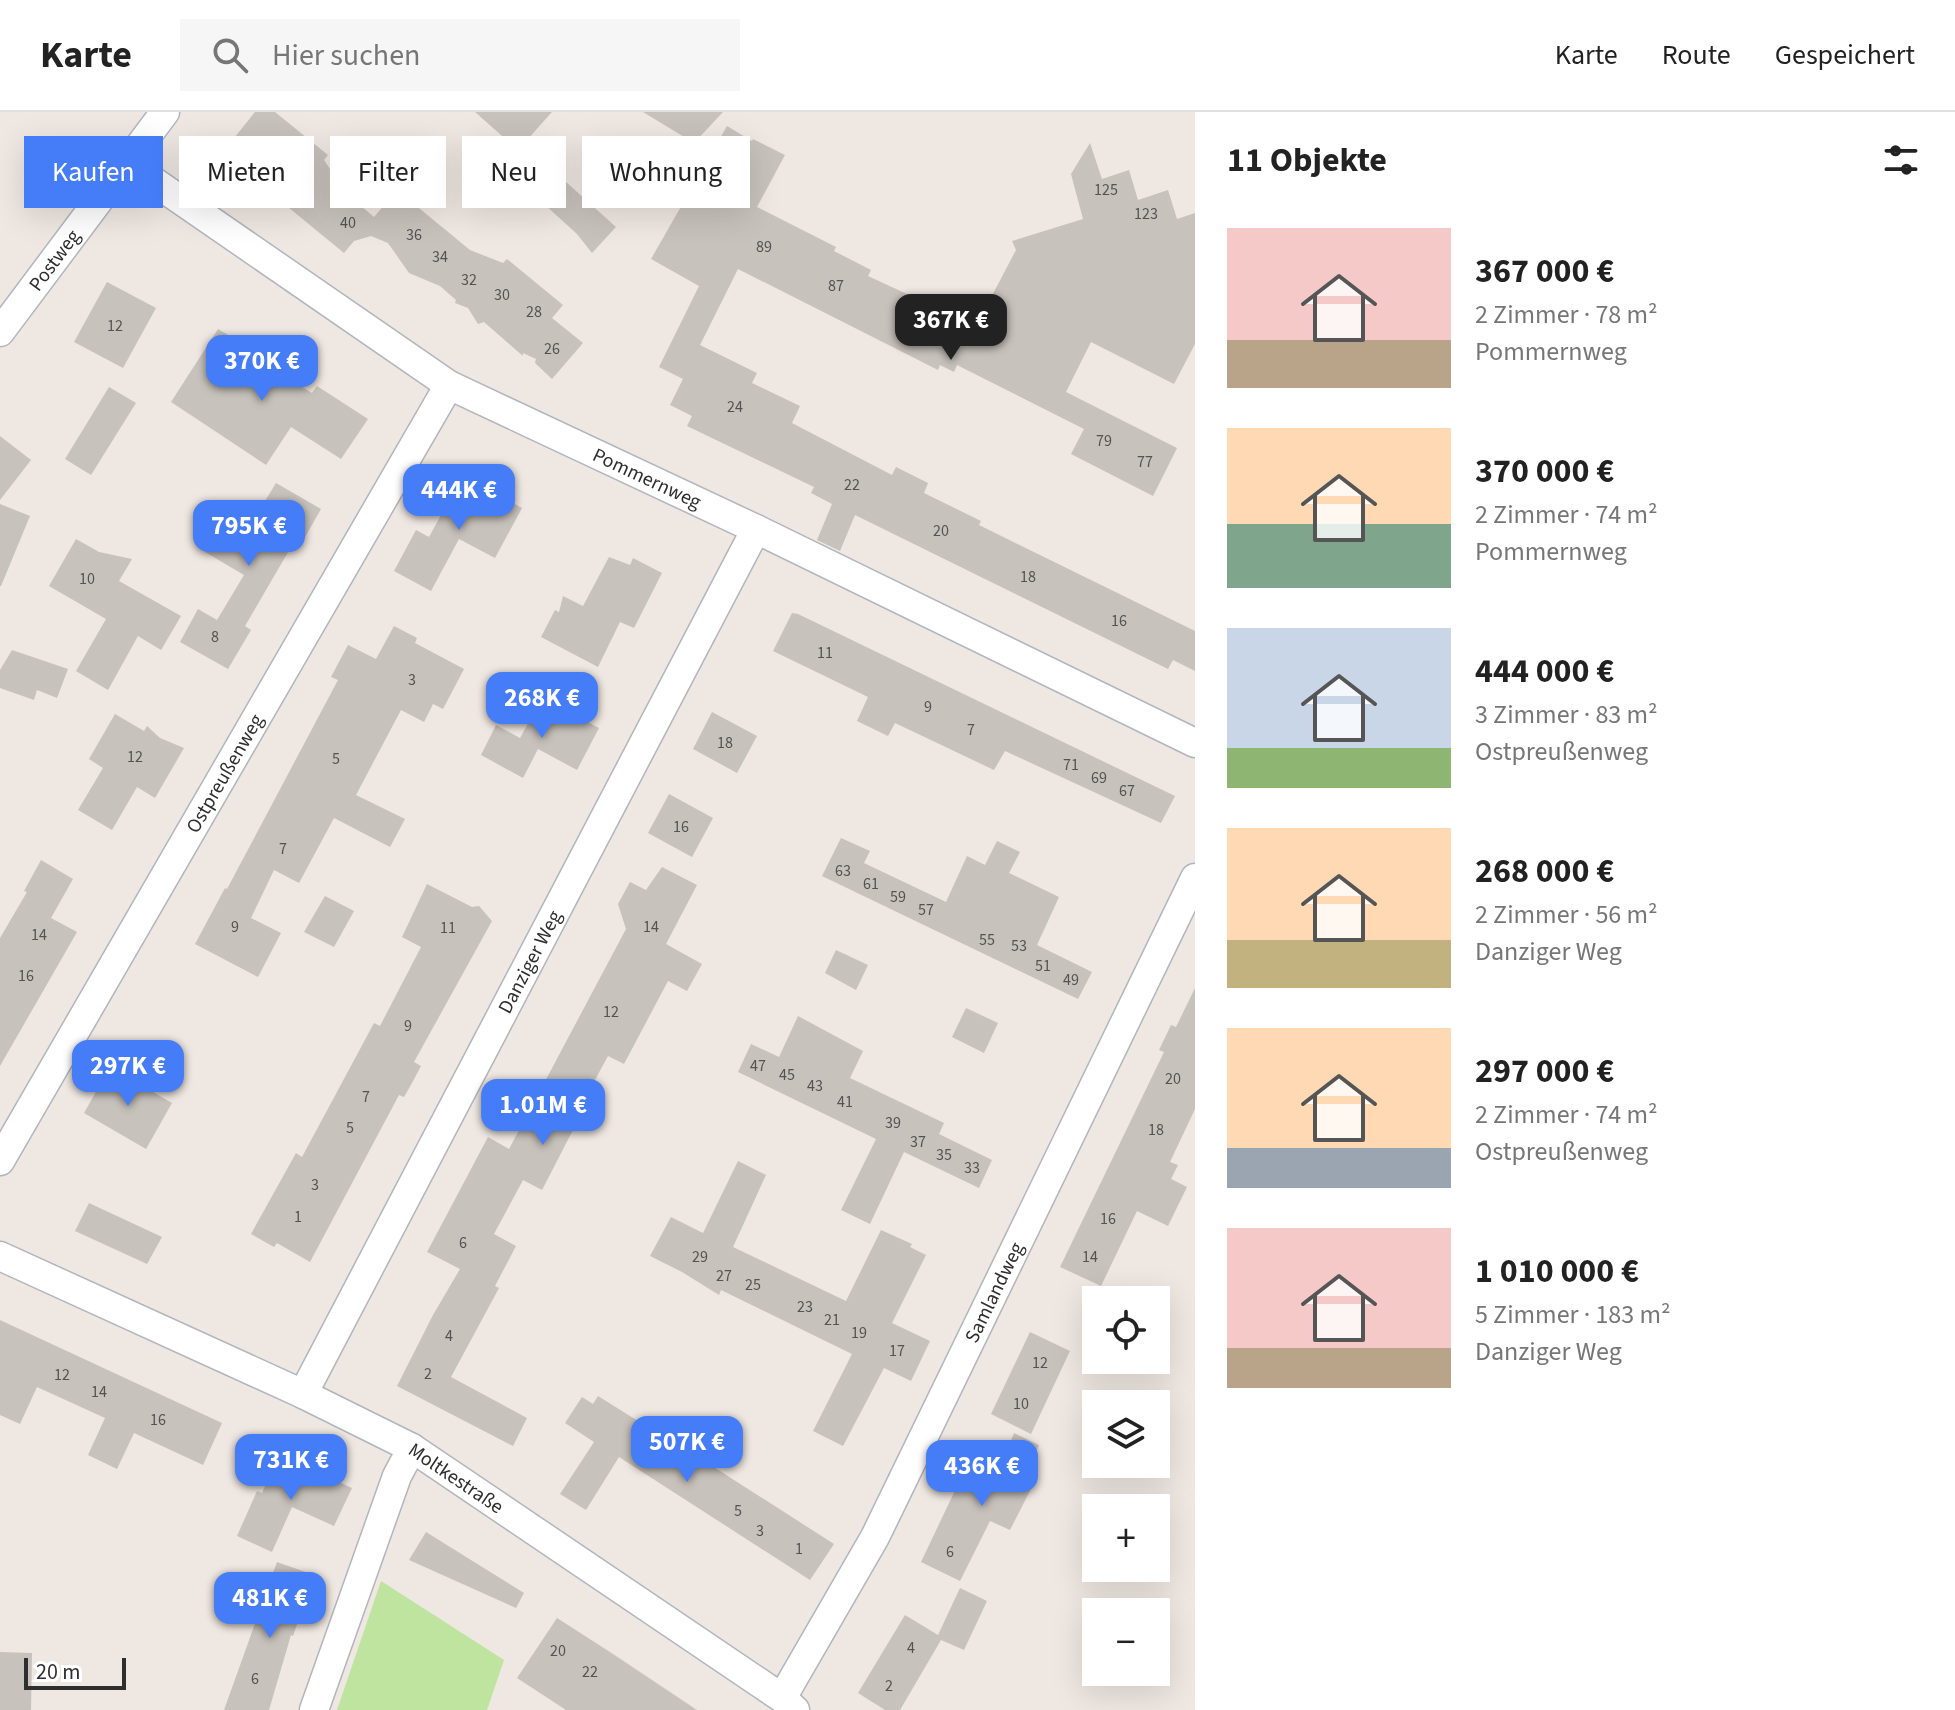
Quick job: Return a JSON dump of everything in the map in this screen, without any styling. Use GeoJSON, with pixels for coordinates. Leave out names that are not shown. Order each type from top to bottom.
{"type":"FeatureCollection","features":[{"type":"Feature","properties":{"kind":"street","name":"Postweg"},"geometry":{"type":"LineString","coordinates":[[147,136],[165,112]]}},
{"type":"Feature","properties":{"kind":"street","name":"Pommernweg"},"geometry":{"type":"LineString","coordinates":[[163,188],[449,385],[756,529],[1195,743]]}},
{"type":"Feature","properties":{"kind":"street","name":"Postweg"},"geometry":{"type":"LineString","coordinates":[[0,332],[93,208]]}},
{"type":"Feature","properties":{"kind":"street","name":"Ostpreußenweg"},"geometry":{"type":"LineString","coordinates":[[0,1161],[449,385]]}},
{"type":"Feature","properties":{"kind":"street","name":"Danziger Weg"},"geometry":{"type":"LineString","coordinates":[[303,1394],[756,529]]}},
{"type":"Feature","properties":{"kind":"street","name":"Samlandweg"},"geometry":{"type":"LineString","coordinates":[[789,1704],[875,1537],[1195,878]]}},
{"type":"Feature","properties":{"kind":"street","name":"Moltkestraße"},"geometry":{"type":"LineString","coordinates":[[0,1256],[303,1394],[412,1448],[789,1704]]}},
{"type":"Feature","properties":{"kind":"street"},"geometry":{"type":"LineString","coordinates":[[314,1710],[397,1476],[412,1448]]}},
{"type":"Feature","properties":{"kind":"green space"},"geometry":{"type":"Polygon","coordinates":[[[381,1581],[504,1660],[487,1710],[337,1710],[381,1581]]]}},
{"type":"Feature","properties":{"kind":"building"},"geometry":{"type":"Polygon","coordinates":[[[255,112],[275,112],[305,136],[236,136],[255,112]]]}},
{"type":"Feature","properties":{"kind":"building"},"geometry":{"type":"Polygon","coordinates":[[[475,112],[552,112],[531,136],[502,136],[475,112]]]}},
{"type":"Feature","properties":{"kind":"building"},"geometry":{"type":"Polygon","coordinates":[[[643,112],[723,112],[701,136],[682,136],[643,112]]]}},
{"type":"Feature","properties":{"kind":"building"},"geometry":{"type":"Polygon","coordinates":[[[727,126],[744,136],[721,136],[727,126]]]}},
{"type":"Feature","properties":{"kind":"building"},"geometry":{"type":"Polygon","coordinates":[[[753,139],[785,155],[757,207],[836,247],[834,251],[871,270],[868,276],[976,326],[1016,250],[1012,241],[1083,219],[1071,174],[1090,143],[1102,179],[1129,170],[1138,200],[1168,190],[1177,219],[1195,213],[1195,344],[1174,384],[1091,342],[1066,392],[1177,448],[1153,496],[1071,454],[1084,429],[957,365],[954,372],[940,365],[938,370],[738,269],[700,345],[757,373],[752,383],[800,406],[792,423],[892,475],[896,467],[928,483],[924,493],[981,521],[979,525],[1195,631],[1195,671],[1173,660],[1168,669],[855,515],[840,551],[817,540],[832,504],[811,493],[814,487],[687,426],[692,416],[670,405],[683,379],[659,367],[699,286],[651,259],[680,208],[750,208],[750,140],[753,139]]]}},
{"type":"Feature","properties":{"kind":"building"},"geometry":{"type":"Polygon","coordinates":[[[314,144],[328,155],[324,160],[330,169],[330,208],[363,208],[374,217],[382,208],[419,208],[470,250],[503,263],[507,259],[563,305],[552,318],[583,343],[552,379],[535,363],[536,359],[523,353],[523,356],[484,322],[478,324],[468,308],[455,303],[456,300],[440,286],[409,273],[388,243],[371,236],[354,241],[344,253],[289,208],[314,208],[314,144]]]}},
{"type":"Feature","properties":{"kind":"building"},"geometry":{"type":"Polygon","coordinates":[[[566,182],[582,196],[582,208],[595,208],[616,227],[592,253],[577,234],[548,208],[566,208],[566,182]]]}},
{"type":"Feature","properties":{"kind":"building"},"geometry":{"type":"Polygon","coordinates":[[[107,282],[156,308],[123,368],[74,342],[107,282]]]}},
{"type":"Feature","properties":{"kind":"building"},"geometry":{"type":"Polygon","coordinates":[[[218,329],[268,358],[264,364],[312,393],[317,386],[368,419],[341,459],[291,427],[266,465],[171,402],[218,329]]]}},
{"type":"Feature","properties":{"kind":"building"},"geometry":{"type":"Polygon","coordinates":[[[109,387],[136,403],[91,475],[65,459],[109,387]]]}},
{"type":"Feature","properties":{"kind":"building"},"geometry":{"type":"Polygon","coordinates":[[[0,436],[31,460],[0,500],[0,436]]]}},
{"type":"Feature","properties":{"kind":"building"},"geometry":{"type":"Polygon","coordinates":[[[463,475],[522,508],[495,558],[459,539],[431,591],[394,571],[416,530],[429,537],[463,475]]]}},
{"type":"Feature","properties":{"kind":"building"},"geometry":{"type":"Polygon","coordinates":[[[276,483],[321,509],[300,546],[294,542],[245,626],[251,630],[228,669],[180,642],[198,609],[217,620],[244,575],[205,552],[232,505],[254,519],[276,483]]]}},
{"type":"Feature","properties":{"kind":"building"},"geometry":{"type":"Polygon","coordinates":[[[0,504],[30,516],[1,586],[0,586],[0,504]]]}},
{"type":"Feature","properties":{"kind":"building"},"geometry":{"type":"Polygon","coordinates":[[[76,539],[99,552],[132,559],[119,581],[181,616],[161,650],[138,636],[108,690],[76,671],[106,619],[49,586],[76,539]]]}},
{"type":"Feature","properties":{"kind":"building"},"geometry":{"type":"Polygon","coordinates":[[[609,557],[630,565],[633,558],[662,573],[634,628],[620,622],[598,667],[541,637],[555,610],[559,612],[563,596],[583,606],[609,557]]]}},
{"type":"Feature","properties":{"kind":"building"},"geometry":{"type":"Polygon","coordinates":[[[792,613],[1175,796],[1161,823],[1005,751],[994,770],[895,723],[888,736],[857,721],[868,697],[773,651],[792,613]]]}},
{"type":"Feature","properties":{"kind":"building"},"geometry":{"type":"Polygon","coordinates":[[[394,626],[417,638],[415,643],[464,669],[443,709],[433,704],[424,722],[401,710],[356,795],[405,819],[390,847],[334,818],[299,883],[274,870],[251,918],[281,933],[258,977],[195,944],[338,680],[331,677],[348,645],[376,659],[394,626]]]}},
{"type":"Feature","properties":{"kind":"building"},"geometry":{"type":"Polygon","coordinates":[[[12,650],[68,669],[57,698],[37,690],[34,700],[0,688],[0,670],[12,650]]]}},
{"type":"Feature","properties":{"kind":"building"},"geometry":{"type":"Polygon","coordinates":[[[542,698],[599,728],[577,770],[538,749],[523,778],[481,755],[496,725],[520,738],[542,698]]]}},
{"type":"Feature","properties":{"kind":"building"},"geometry":{"type":"Polygon","coordinates":[[[712,712],[757,736],[737,773],[693,749],[712,712]]]}},
{"type":"Feature","properties":{"kind":"building"},"geometry":{"type":"Polygon","coordinates":[[[115,714],[144,731],[147,726],[160,738],[184,748],[155,798],[137,787],[112,830],[78,810],[103,768],[89,759],[115,714]]]}},
{"type":"Feature","properties":{"kind":"building"},"geometry":{"type":"Polygon","coordinates":[[[669,794],[713,818],[692,857],[648,833],[669,794]]]}},
{"type":"Feature","properties":{"kind":"building"},"geometry":{"type":"Polygon","coordinates":[[[841,838],[870,851],[864,863],[946,902],[967,856],[985,865],[997,841],[1020,852],[1009,873],[1059,897],[1037,945],[1092,972],[1078,999],[822,876],[841,838]]]}},
{"type":"Feature","properties":{"kind":"building"},"geometry":{"type":"Polygon","coordinates":[[[41,860],[73,879],[51,918],[77,932],[0,1066],[0,938],[27,892],[24,891],[41,860]]]}},
{"type":"Feature","properties":{"kind":"building"},"geometry":{"type":"Polygon","coordinates":[[[662,867],[697,885],[666,944],[702,964],[687,991],[668,981],[624,1064],[608,1056],[570,1126],[574,1128],[542,1190],[523,1180],[494,1234],[516,1246],[495,1286],[499,1288],[451,1377],[527,1418],[513,1446],[397,1386],[460,1269],[427,1252],[488,1137],[509,1149],[626,929],[618,904],[630,882],[646,890],[662,867]]]}},
{"type":"Feature","properties":{"kind":"building"},"geometry":{"type":"Polygon","coordinates":[[[427,884],[472,907],[479,906],[492,921],[414,1062],[421,1066],[412,1083],[404,1097],[399,1095],[310,1262],[277,1243],[274,1247],[251,1234],[296,1153],[302,1157],[374,1023],[380,1026],[421,947],[402,937],[427,884]]]}},
{"type":"Feature","properties":{"kind":"building"},"geometry":{"type":"Polygon","coordinates":[[[325,896],[354,911],[334,947],[304,932],[325,896]]]}},
{"type":"Feature","properties":{"kind":"building"},"geometry":{"type":"Polygon","coordinates":[[[836,950],[868,965],[856,990],[825,973],[836,950]]]}},
{"type":"Feature","properties":{"kind":"building"},"geometry":{"type":"Polygon","coordinates":[[[1195,988],[1195,1109],[1170,1162],[1178,1165],[1171,1179],[1187,1187],[1168,1226],[1137,1211],[1101,1286],[1060,1267],[1164,1052],[1159,1050],[1171,1025],[1176,1027],[1195,988]]]}},
{"type":"Feature","properties":{"kind":"building"},"geometry":{"type":"Polygon","coordinates":[[[966,1008],[998,1023],[984,1053],[952,1037],[966,1008]]]}},
{"type":"Feature","properties":{"kind":"building"},"geometry":{"type":"Polygon","coordinates":[[[798,1016],[863,1051],[850,1078],[944,1123],[939,1134],[992,1160],[979,1188],[904,1152],[870,1224],[841,1210],[876,1139],[738,1072],[751,1044],[779,1057],[798,1016]]]}},
{"type":"Feature","properties":{"kind":"building"},"geometry":{"type":"Polygon","coordinates":[[[110,1067],[172,1103],[146,1149],[84,1113],[110,1067]]]}},
{"type":"Feature","properties":{"kind":"building"},"geometry":{"type":"Polygon","coordinates":[[[738,1161],[766,1175],[733,1247],[846,1301],[881,1230],[912,1244],[910,1247],[926,1255],[892,1323],[930,1341],[911,1381],[884,1368],[843,1446],[813,1431],[852,1354],[721,1290],[719,1295],[650,1256],[671,1217],[703,1233],[738,1161]]]}},
{"type":"Feature","properties":{"kind":"building"},"geometry":{"type":"Polygon","coordinates":[[[89,1203],[162,1237],[147,1264],[75,1231],[89,1203]]]}},
{"type":"Feature","properties":{"kind":"building"},"geometry":{"type":"Polygon","coordinates":[[[0,1320],[222,1423],[203,1465],[134,1433],[117,1469],[88,1455],[105,1418],[37,1387],[20,1424],[0,1415],[0,1320]]]}},
{"type":"Feature","properties":{"kind":"building"},"geometry":{"type":"Polygon","coordinates":[[[1030,1332],[1070,1351],[1031,1434],[991,1414],[1030,1332]]]}},
{"type":"Feature","properties":{"kind":"building"},"geometry":{"type":"Polygon","coordinates":[[[598,1396],[834,1544],[810,1580],[619,1457],[586,1510],[560,1494],[594,1442],[565,1423],[582,1397],[593,1404],[598,1396]]]}},
{"type":"Feature","properties":{"kind":"building"},"geometry":{"type":"Polygon","coordinates":[[[1014,1433],[1039,1445],[1028,1471],[1038,1475],[1010,1530],[990,1521],[960,1581],[921,1562],[960,1480],[966,1483],[975,1464],[997,1474],[1014,1433]]]}},
{"type":"Feature","properties":{"kind":"building"},"geometry":{"type":"Polygon","coordinates":[[[279,1455],[352,1488],[334,1526],[292,1507],[272,1552],[237,1536],[257,1491],[262,1493],[279,1455]]]}},
{"type":"Feature","properties":{"kind":"building"},"geometry":{"type":"Polygon","coordinates":[[[426,1532],[524,1593],[516,1608],[409,1560],[426,1532]]]}},
{"type":"Feature","properties":{"kind":"building"},"geometry":{"type":"Polygon","coordinates":[[[277,1562],[314,1575],[291,1635],[269,1710],[224,1710],[277,1562]]]}},
{"type":"Feature","properties":{"kind":"building"},"geometry":{"type":"Polygon","coordinates":[[[960,1588],[987,1601],[964,1650],[941,1640],[900,1710],[885,1710],[858,1693],[905,1615],[938,1635],[960,1588]]]}},
{"type":"Feature","properties":{"kind":"building"},"geometry":{"type":"Polygon","coordinates":[[[557,1618],[697,1710],[566,1710],[517,1678],[557,1618]]]}},
{"type":"Feature","properties":{"kind":"building"},"geometry":{"type":"Polygon","coordinates":[[[0,1652],[32,1653],[31,1710],[0,1710],[0,1652]]]}}]}
